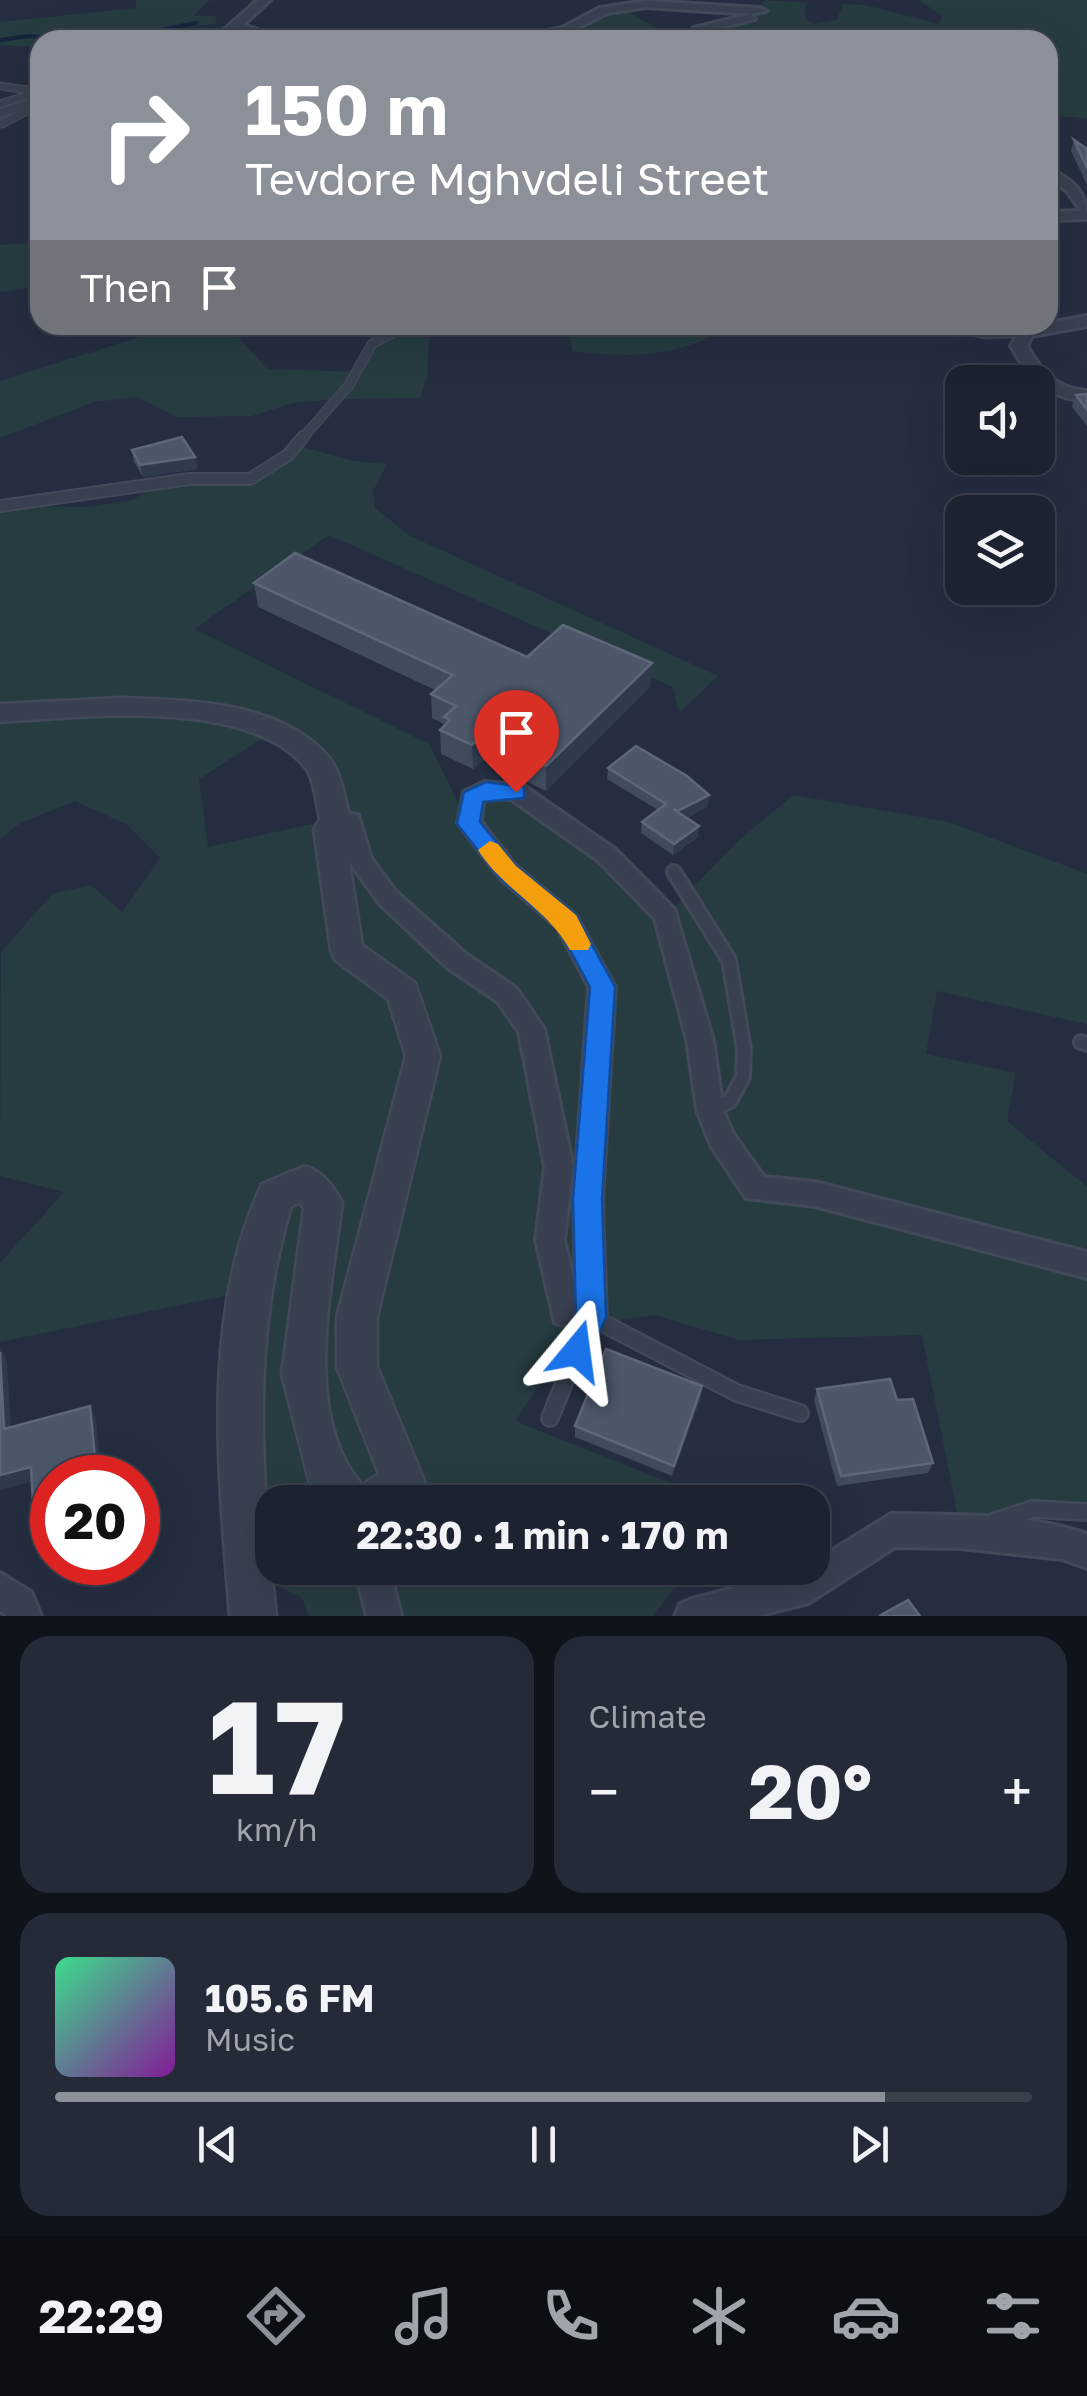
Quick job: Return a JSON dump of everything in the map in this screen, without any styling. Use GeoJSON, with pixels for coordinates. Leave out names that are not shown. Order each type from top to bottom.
{"type":"FeatureCollection","features":[{"type":"Feature","properties":{"kind":"street"},"geometry":{"type":"LineString","coordinates":[[234,30],[265,0]]}},
{"type":"Feature","properties":{"kind":"street"},"geometry":{"type":"LineString","coordinates":[[565,30],[604,10],[646,4],[763,6]]}},
{"type":"Feature","properties":{"kind":"street"},"geometry":{"type":"LineString","coordinates":[[698,30],[763,6]]}},
{"type":"Feature","properties":{"kind":"street"},"geometry":{"type":"LineString","coordinates":[[239,27],[248,30]]}},
{"type":"Feature","properties":{"kind":"street"},"geometry":{"type":"LineString","coordinates":[[1,118],[30,102]]}},
{"type":"Feature","properties":{"kind":"street"},"geometry":{"type":"LineString","coordinates":[[1058,179],[1072,188],[1087,213],[1058,215]]}},
{"type":"Feature","properties":{"kind":"street"},"geometry":{"type":"LineString","coordinates":[[1058,326],[1087,321]]}},
{"type":"Feature","properties":{"kind":"street"},"geometry":{"type":"LineString","coordinates":[[1024,335],[1019,346],[1042,384],[1055,392],[1087,396]]}},
{"type":"Feature","properties":{"kind":"street"},"geometry":{"type":"LineString","coordinates":[[0,713],[77,709],[232,717],[284,734],[318,763],[336,819]]}},
{"type":"Feature","properties":{"kind":"street"},"geometry":{"type":"LineString","coordinates":[[336,819],[350,820],[360,860],[388,898],[457,961],[507,995],[531,1030],[559,1167],[550,1240],[566,1313],[591,1317],[588,1199],[602,987],[567,922],[508,872],[468,824],[472,798],[486,790],[516,792],[608,856],[666,915],[700,1040],[710,1110],[721,1138],[756,1189],[815,1194],[1087,1265]]}},
{"type":"Feature","properties":{"kind":"street"},"geometry":{"type":"LineString","coordinates":[[336,819],[329,830],[347,951],[403,992],[423,1056],[356,1317],[358,1366],[404,1483],[401,1485]]}},
{"type":"Feature","properties":{"kind":"street"},"geometry":{"type":"LineString","coordinates":[[254,1616],[238,1454],[240,1360],[264,1226],[275,1196],[306,1182],[323,1203],[302,1374],[327,1477],[334,1485]]}},
{"type":"Feature","properties":{"kind":"street"},"geometry":{"type":"LineString","coordinates":[[692,1616],[808,1586],[891,1530],[1062,1542],[1087,1551]]}},
{"type":"Feature","properties":{"kind":"street"},"geometry":{"type":"LineString","coordinates":[[376,1585],[384,1616]]}},
{"type":"Feature","properties":{"kind":"street"},"geometry":{"type":"LineString","coordinates":[[0,1590],[19,1604],[24,1616]]}},
{"type":"Feature","properties":{"kind":"lane"},"geometry":{"type":"LineString","coordinates":[[0,86],[30,94]]}},
{"type":"Feature","properties":{"kind":"lane"},"geometry":{"type":"LineString","coordinates":[[0,104],[30,99]]}},
{"type":"Feature","properties":{"kind":"lane"},"geometry":{"type":"LineString","coordinates":[[0,506],[189,479],[250,479],[288,455],[358,372],[372,344],[389,335]]}},
{"type":"Feature","properties":{"kind":"lane"},"geometry":{"type":"LineString","coordinates":[[674,872],[730,960],[744,1049],[743,1077],[730,1101],[710,1110]]}},
{"type":"Feature","properties":{"kind":"lane"},"geometry":{"type":"LineString","coordinates":[[550,1418],[591,1317],[737,1393],[800,1413]]}},
{"type":"Feature","properties":{"kind":"lane"},"geometry":{"type":"LineString","coordinates":[[961,1532],[1033,1510],[1087,1512]]}},
{"type":"Feature","properties":{"kind":"green space"},"geometry":{"type":"Polygon","coordinates":[[[136,0],[209,0],[193,16],[215,16],[217,24],[150,30],[30,30],[30,46],[0,45],[0,22],[136,8],[136,0]]]}},
{"type":"Feature","properties":{"kind":"green space"},"geometry":{"type":"Polygon","coordinates":[[[765,0],[806,3],[805,19],[814,24],[837,20],[843,4],[865,5],[939,24],[942,16],[919,0],[1087,0],[1087,118],[1058,117],[1058,30],[704,30],[741,20],[759,9],[765,0]]]}},
{"type":"Feature","properties":{"kind":"green space"},"geometry":{"type":"Polygon","coordinates":[[[620,7],[660,30],[567,30],[620,7]]]}},
{"type":"Feature","properties":{"kind":"green space"},"geometry":{"type":"Polygon","coordinates":[[[30,243],[30,288],[0,292],[0,245],[30,243]]]}},
{"type":"Feature","properties":{"kind":"green space"},"geometry":{"type":"Polygon","coordinates":[[[146,335],[237,335],[267,369],[358,372],[372,344],[386,335],[430,335],[427,377],[420,398],[293,403],[252,416],[177,417],[137,397],[94,402],[0,438],[0,381],[146,335]]]}},
{"type":"Feature","properties":{"kind":"green space"},"geometry":{"type":"Polygon","coordinates":[[[714,335],[674,350],[634,355],[572,351],[570,336],[714,335]]]}},
{"type":"Feature","properties":{"kind":"green space"},"geometry":{"type":"Polygon","coordinates":[[[295,445],[354,461],[387,464],[373,491],[375,508],[410,536],[718,676],[679,713],[673,687],[329,535],[194,629],[429,744],[467,821],[472,798],[516,792],[666,915],[736,843],[793,795],[949,822],[1087,874],[1087,1024],[937,991],[926,1054],[1016,1073],[1007,1121],[1087,1187],[1087,1512],[1033,1509],[961,1532],[922,1335],[739,1340],[655,1315],[611,1321],[573,1335],[515,1421],[675,1485],[255,1485],[255,1576],[245,1571],[253,1290],[0,1342],[0,1263],[64,1192],[0,1176],[1,952],[52,894],[91,885],[122,912],[160,858],[126,824],[75,801],[20,823],[0,839],[0,506],[89,507],[133,500],[156,484],[250,479],[295,445]],[[274,731],[199,779],[208,847],[335,819],[300,746],[274,731]]]}},
{"type":"Feature","properties":{"kind":"green space"},"geometry":{"type":"Polygon","coordinates":[[[275,1585],[679,1585],[653,1616],[309,1616],[302,1598],[275,1585]]]}},
{"type":"Feature","properties":{"kind":"building"},"geometry":{"type":"Polygon","coordinates":[[[1074,140],[1087,149],[1087,168],[1074,140]]]}},
{"type":"Feature","properties":{"kind":"building"},"geometry":{"type":"Polygon","coordinates":[[[1087,394],[1087,410],[1076,395],[1087,394]]]}},
{"type":"Feature","properties":{"kind":"building"},"geometry":{"type":"Polygon","coordinates":[[[182,437],[195,457],[140,465],[132,450],[182,437]]]}},
{"type":"Feature","properties":{"kind":"building"},"geometry":{"type":"Polygon","coordinates":[[[295,553],[527,657],[563,625],[652,663],[546,766],[482,736],[472,745],[440,730],[450,720],[444,717],[456,706],[431,694],[453,675],[254,583],[295,553]]]}},
{"type":"Feature","properties":{"kind":"building"},"geometry":{"type":"Polygon","coordinates":[[[636,746],[687,776],[709,795],[678,811],[673,809],[699,826],[674,844],[642,822],[666,804],[608,768],[636,746]]]}},
{"type":"Feature","properties":{"kind":"building"},"geometry":{"type":"Polygon","coordinates":[[[606,1349],[702,1386],[674,1466],[575,1426],[606,1349]]]}},
{"type":"Feature","properties":{"kind":"building"},"geometry":{"type":"Polygon","coordinates":[[[0,1352],[4,1429],[90,1406],[95,1455],[30,1455],[30,1467],[0,1475],[0,1352]]]}},
{"type":"Feature","properties":{"kind":"building"},"geometry":{"type":"Polygon","coordinates":[[[890,1379],[897,1400],[913,1399],[933,1463],[841,1476],[817,1389],[890,1379]]]}},
{"type":"Feature","properties":{"kind":"building"},"geometry":{"type":"Polygon","coordinates":[[[908,1600],[920,1616],[879,1616],[908,1600]]]}},
{"type":"Feature","properties":{"kind":"waterway"},"geometry":{"type":"LineString","coordinates":[[161,30],[196,23]]}},
{"type":"Feature","properties":{"kind":"waterway"},"geometry":{"type":"LineString","coordinates":[[0,40],[30,36]]}},
{"type":"Feature","properties":{"kind":"slow traffic"},"geometry":{"type":"LineString","coordinates":[[490,850],[508,872],[567,922],[579,944]]}},
{"type":"Feature","properties":{"kind":"route"},"geometry":{"type":"LineString","coordinates":[[516,792],[486,790],[472,798],[468,824],[508,872],[567,922],[602,987],[588,1199],[591,1317],[577,1351]]}}]}
